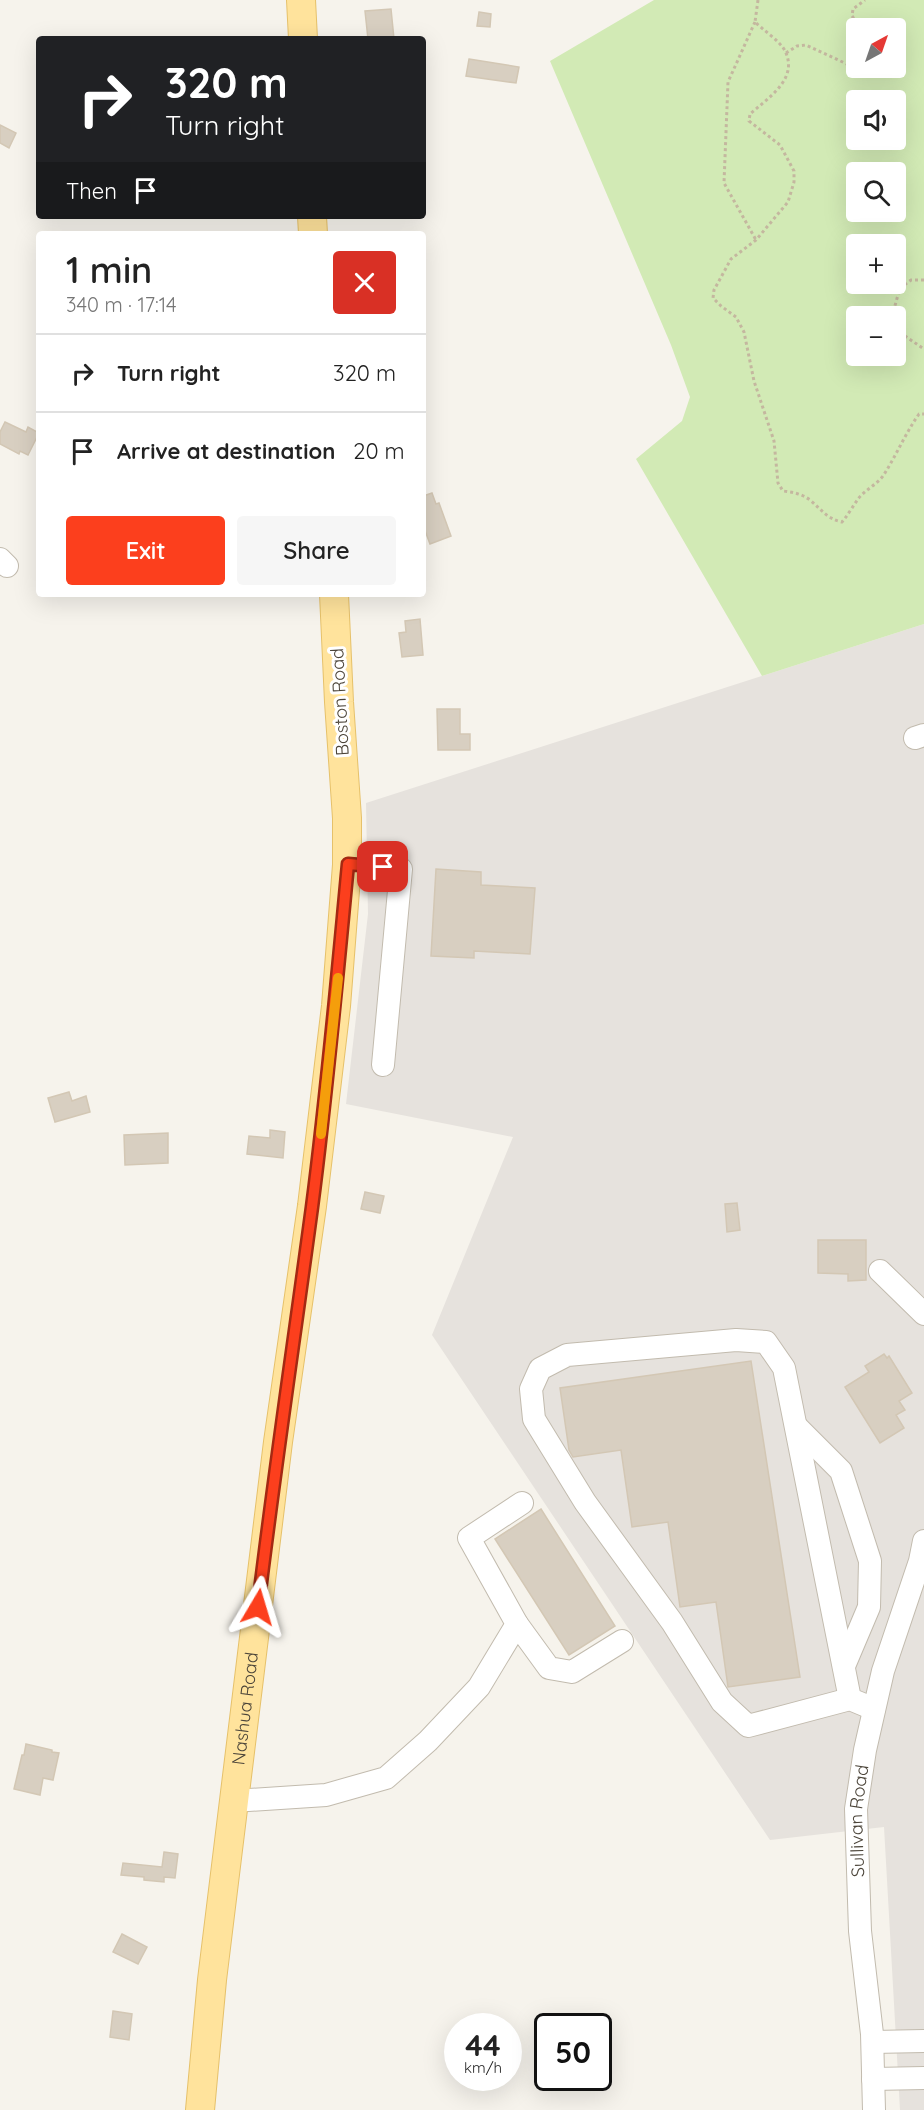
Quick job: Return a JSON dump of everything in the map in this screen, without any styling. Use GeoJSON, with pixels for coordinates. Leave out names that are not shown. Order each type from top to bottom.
{"type":"FeatureCollection","features":[{"type":"Feature","properties":{"kind":"main road"},"geometry":{"type":"LineString","coordinates":[[301,0],[303,36]]}},
{"type":"Feature","properties":{"kind":"main road","name":"Boston Road"},"geometry":{"type":"LineString","coordinates":[[334,597],[346,809]]}},
{"type":"Feature","properties":{"kind":"main road","name":"Nashua Road"},"geometry":{"type":"LineString","coordinates":[[200,2110],[212,1980],[278,1442],[312,1206],[336,1006],[348,864],[346,809]]}},
{"type":"Feature","properties":{"kind":"street"},"geometry":{"type":"LineString","coordinates":[[348,864],[401,869],[383,1065]]}},
{"type":"Feature","properties":{"kind":"street"},"geometry":{"type":"LineString","coordinates":[[880,1271],[924,1314]]}},
{"type":"Feature","properties":{"kind":"street"},"geometry":{"type":"LineString","coordinates":[[850,1699],[784,1368],[766,1342],[736,1340],[567,1355],[540,1369],[531,1389],[534,1419],[585,1502],[672,1622],[722,1702],[748,1726],[850,1699],[874,1709]]}},
{"type":"Feature","properties":{"kind":"street"},"geometry":{"type":"LineString","coordinates":[[797,1427],[841,1471],[870,1561],[869,1607],[844,1666]]}},
{"type":"Feature","properties":{"kind":"street"},"geometry":{"type":"LineString","coordinates":[[522,1503],[469,1538],[517,1624],[549,1668],[572,1672],[622,1641]]}},
{"type":"Feature","properties":{"kind":"street","name":"Sullivan Road"},"geometry":{"type":"LineString","coordinates":[[874,2110],[873,2042],[860,1932],[856,1809],[865,1750],[883,1671],[920,1561],[924,1541]]}},
{"type":"Feature","properties":{"kind":"street"},"geometry":{"type":"LineString","coordinates":[[234,1801],[326,1795],[386,1778],[428,1741],[479,1687],[517,1624]]}},
{"type":"Feature","properties":{"kind":"street"},"geometry":{"type":"LineString","coordinates":[[873,2042],[924,2042]]}},
{"type":"Feature","properties":{"kind":"street"},"geometry":{"type":"LineString","coordinates":[[873,2079],[924,2078]]}},
{"type":"Feature","properties":{"kind":"path"},"geometry":{"type":"LineString","coordinates":[[756,240],[724,183],[728,82],[755,22],[758,0]]}},
{"type":"Feature","properties":{"kind":"path"},"geometry":{"type":"LineString","coordinates":[[854,18],[853,9],[865,0]]}},
{"type":"Feature","properties":{"kind":"path"},"geometry":{"type":"LineString","coordinates":[[755,22],[785,49],[789,66],[782,85],[750,114],[749,121],[780,145],[794,171],[794,182],[788,202],[756,240],[730,259],[714,290],[713,298],[736,317],[744,332],[754,381],[774,441],[778,483],[783,491],[796,493],[809,499],[833,520],[842,522],[857,500],[883,475],[898,453],[908,430],[919,414],[924,414]]}},
{"type":"Feature","properties":{"kind":"path"},"geometry":{"type":"LineString","coordinates":[[786,53],[797,46],[806,45],[846,64]]}},
{"type":"Feature","properties":{"kind":"path"},"geometry":{"type":"LineString","coordinates":[[924,280],[911,280],[900,288],[894,309],[902,334],[924,349]]}},
{"type":"Feature","properties":{"kind":"shaded area"},"geometry":{"type":"Polygon","coordinates":[[[924,624],[924,2110],[900,2110],[884,1827],[770,1840],[432,1335],[513,1137],[346,1104],[368,914],[366,803],[924,624]]]}},
{"type":"Feature","properties":{"kind":"green space"},"geometry":{"type":"Polygon","coordinates":[[[654,0],[924,0],[924,624],[762,676],[636,459],[682,421],[690,397],[671,345],[550,61],[654,0]]]}},
{"type":"Feature","properties":{"kind":"building"},"geometry":{"type":"Polygon","coordinates":[[[391,9],[394,36],[368,36],[365,11],[391,9]]]}},
{"type":"Feature","properties":{"kind":"building"},"geometry":{"type":"Polygon","coordinates":[[[479,12],[491,14],[490,27],[477,26],[479,12]]]}},
{"type":"Feature","properties":{"kind":"building"},"geometry":{"type":"Polygon","coordinates":[[[469,59],[519,67],[516,83],[466,76],[469,59]]]}},
{"type":"Feature","properties":{"kind":"building"},"geometry":{"type":"Polygon","coordinates":[[[0,125],[16,133],[9,148],[0,143],[0,125]]]}},
{"type":"Feature","properties":{"kind":"building"},"geometry":{"type":"Polygon","coordinates":[[[5,422],[26,432],[28,427],[36,431],[36,439],[28,455],[20,451],[19,454],[0,444],[0,432],[5,422]]]}},
{"type":"Feature","properties":{"kind":"building"},"geometry":{"type":"Polygon","coordinates":[[[432,493],[436,504],[439,503],[451,536],[430,544],[426,533],[426,495],[432,493]]]}},
{"type":"Feature","properties":{"kind":"building"},"geometry":{"type":"Polygon","coordinates":[[[420,619],[423,655],[402,657],[399,633],[406,632],[405,621],[420,619]]]}},
{"type":"Feature","properties":{"kind":"building"},"geometry":{"type":"Polygon","coordinates":[[[437,709],[460,709],[460,734],[470,734],[470,750],[438,750],[437,709]]]}},
{"type":"Feature","properties":{"kind":"building"},"geometry":{"type":"Polygon","coordinates":[[[436,869],[481,872],[481,885],[535,888],[530,954],[474,951],[474,958],[431,956],[436,869]]]}},
{"type":"Feature","properties":{"kind":"building"},"geometry":{"type":"Polygon","coordinates":[[[69,1092],[72,1101],[86,1096],[90,1112],[55,1122],[48,1098],[69,1092]]]}},
{"type":"Feature","properties":{"kind":"building"},"geometry":{"type":"Polygon","coordinates":[[[270,1130],[285,1132],[283,1158],[247,1154],[249,1136],[270,1138],[270,1130]]]}},
{"type":"Feature","properties":{"kind":"building"},"geometry":{"type":"Polygon","coordinates":[[[168,1133],[168,1163],[125,1165],[124,1135],[168,1133]]]}},
{"type":"Feature","properties":{"kind":"building"},"geometry":{"type":"Polygon","coordinates":[[[365,1192],[384,1196],[380,1213],[361,1209],[365,1192]]]}},
{"type":"Feature","properties":{"kind":"building"},"geometry":{"type":"Polygon","coordinates":[[[737,1203],[740,1230],[727,1232],[725,1204],[737,1203]]]}},
{"type":"Feature","properties":{"kind":"building"},"geometry":{"type":"Polygon","coordinates":[[[818,1240],[866,1240],[866,1280],[848,1281],[848,1274],[818,1273],[818,1240]]]}},
{"type":"Feature","properties":{"kind":"building"},"geometry":{"type":"Polygon","coordinates":[[[884,1354],[887,1358],[889,1356],[912,1393],[899,1401],[905,1410],[896,1415],[904,1428],[880,1443],[845,1387],[869,1372],[865,1366],[884,1354]]]}},
{"type":"Feature","properties":{"kind":"building"},"geometry":{"type":"Polygon","coordinates":[[[751,1361],[800,1677],[728,1687],[716,1602],[680,1607],[668,1522],[632,1527],[621,1450],[573,1457],[569,1450],[560,1388],[751,1361]]]}},
{"type":"Feature","properties":{"kind":"building"},"geometry":{"type":"Polygon","coordinates":[[[541,1509],[615,1626],[569,1655],[495,1539],[541,1509]]]}},
{"type":"Feature","properties":{"kind":"building"},"geometry":{"type":"Polygon","coordinates":[[[26,1744],[59,1753],[53,1780],[43,1778],[40,1795],[14,1789],[26,1744]]]}},
{"type":"Feature","properties":{"kind":"building"},"geometry":{"type":"Polygon","coordinates":[[[164,1852],[178,1854],[175,1878],[164,1877],[164,1882],[121,1875],[123,1863],[162,1867],[164,1852]]]}},
{"type":"Feature","properties":{"kind":"building"},"geometry":{"type":"Polygon","coordinates":[[[122,1934],[147,1947],[138,1964],[113,1952],[122,1934]]]}},
{"type":"Feature","properties":{"kind":"building"},"geometry":{"type":"Polygon","coordinates":[[[113,2011],[132,2014],[129,2040],[110,2037],[113,2011]]]}},
{"type":"Feature","properties":{"kind":"slow traffic"},"geometry":{"type":"LineString","coordinates":[[321,1134],[338,978]]}},
{"type":"Feature","properties":{"kind":"route"},"geometry":{"type":"LineString","coordinates":[[258,1607],[278,1442],[312,1206],[336,1006],[348,864],[383,867]]}}]}
